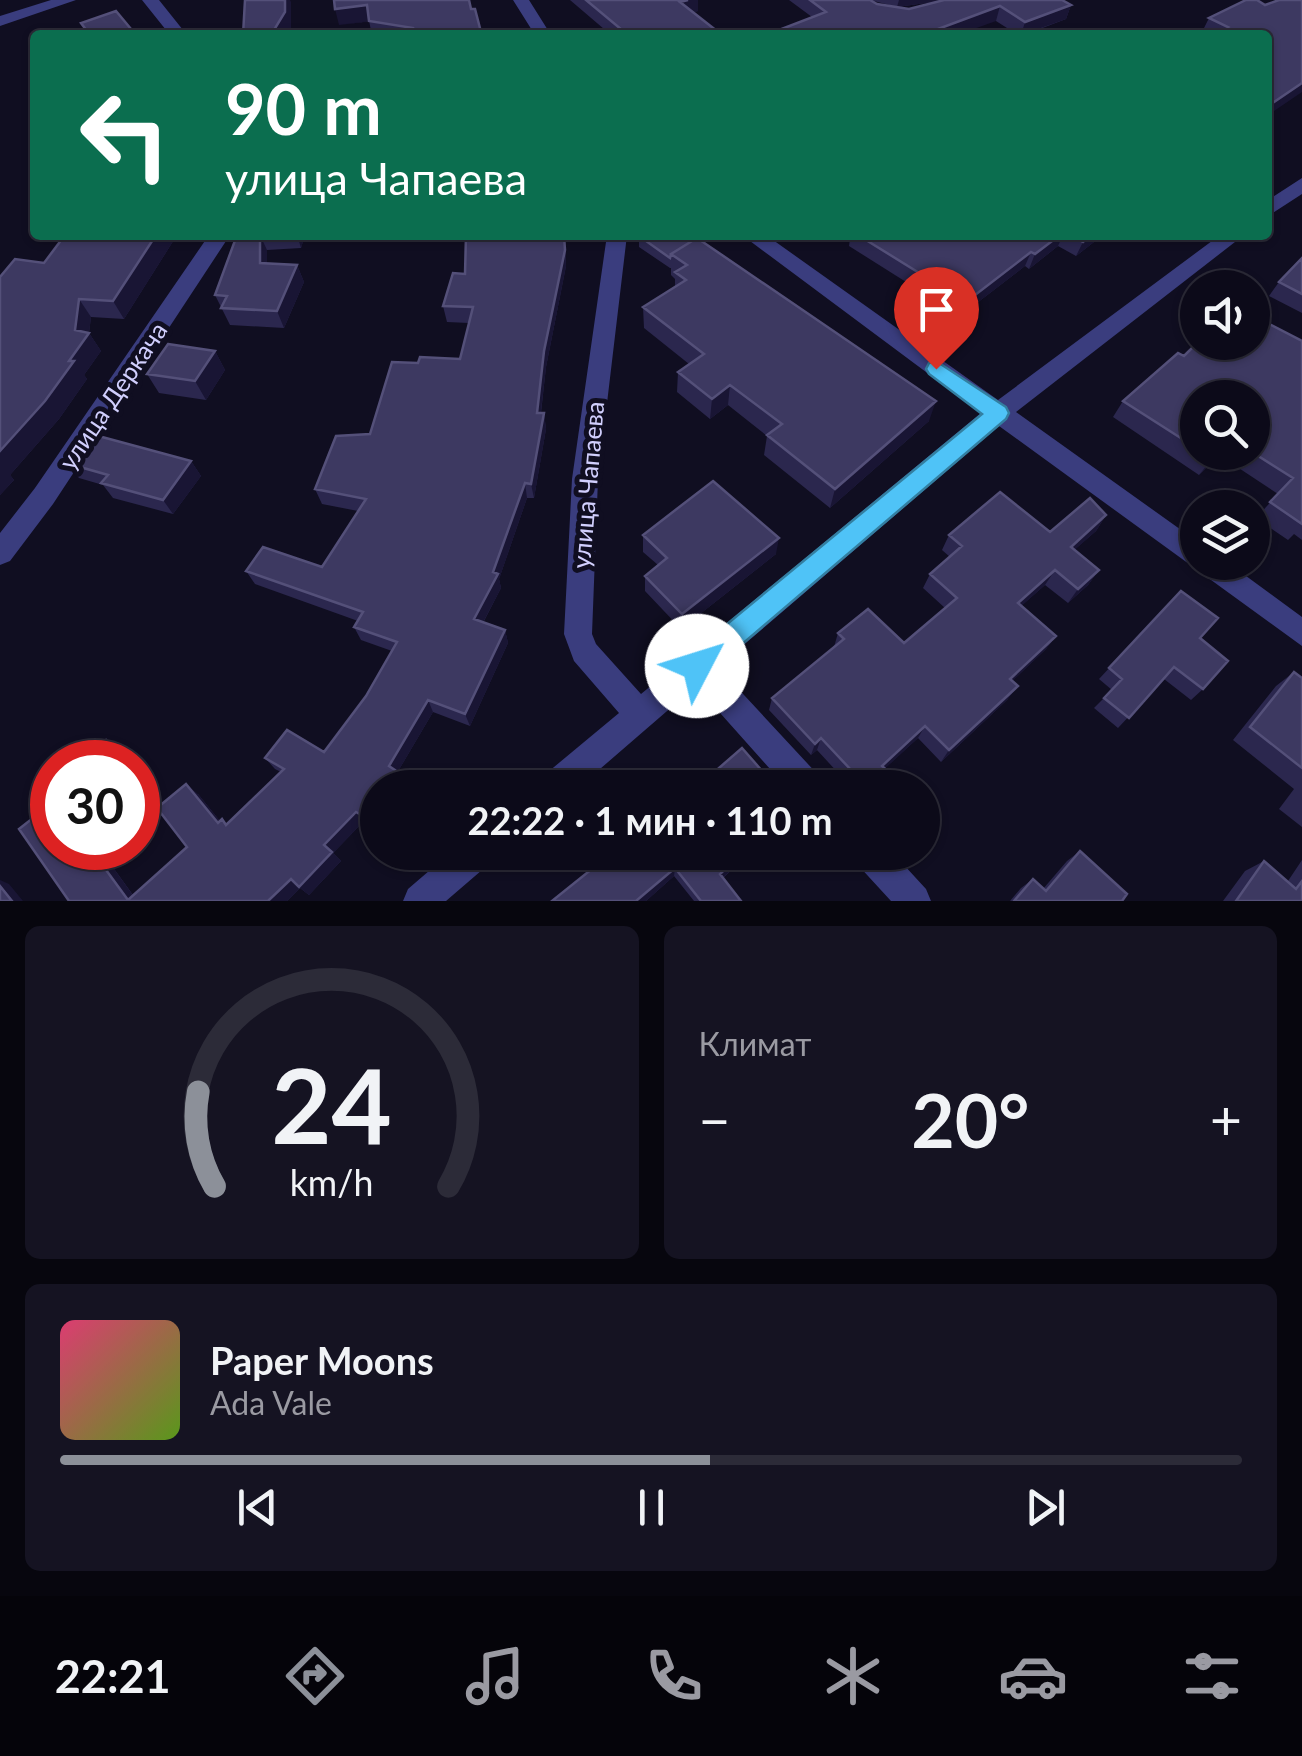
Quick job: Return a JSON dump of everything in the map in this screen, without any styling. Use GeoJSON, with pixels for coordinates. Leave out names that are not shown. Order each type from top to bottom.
{"type":"FeatureCollection","features":[{"type":"Feature","properties":{"kind":"street"},"geometry":{"type":"LineString","coordinates":[[0,21],[68,0]]}},
{"type":"Feature","properties":{"kind":"street"},"geometry":{"type":"LineString","coordinates":[[150,0],[175,30]]}},
{"type":"Feature","properties":{"kind":"street"},"geometry":{"type":"LineString","coordinates":[[521,0],[540,30]]}},
{"type":"Feature","properties":{"kind":"street"},"geometry":{"type":"LineString","coordinates":[[1272,207],[1302,184]]}},
{"type":"Feature","properties":{"kind":"street","name":"улица Деркача"},"geometry":{"type":"LineString","coordinates":[[0,553],[55,480],[217,240]]}},
{"type":"Feature","properties":{"kind":"street","name":"улица Чапаева"},"geometry":{"type":"LineString","coordinates":[[616,240],[585,479],[578,634],[584,652],[638,714]]}},
{"type":"Feature","properties":{"kind":"street"},"geometry":{"type":"LineString","coordinates":[[759,240],[1180,544]]}},
{"type":"Feature","properties":{"kind":"street"},"geometry":{"type":"LineString","coordinates":[[574,770],[998,413],[1227,240]]}},
{"type":"Feature","properties":{"kind":"street"},"geometry":{"type":"LineString","coordinates":[[1230,580],[1302,633]]}},
{"type":"Feature","properties":{"kind":"street"},"geometry":{"type":"LineString","coordinates":[[697,666],[792,770]]}},
{"type":"Feature","properties":{"kind":"street"},"geometry":{"type":"LineString","coordinates":[[420,901],[456,870]]}},
{"type":"Feature","properties":{"kind":"street"},"geometry":{"type":"LineString","coordinates":[[886,870],[914,901]]}},
{"type":"Feature","properties":{"kind":"building"},"geometry":{"type":"Polygon","coordinates":[[[245,0],[285,0],[285,12],[274,30],[243,30],[245,0]]]}},
{"type":"Feature","properties":{"kind":"building"},"geometry":{"type":"Polygon","coordinates":[[[334,0],[469,0],[480,30],[413,30],[369,21],[367,5],[335,9],[334,0]]]}},
{"type":"Feature","properties":{"kind":"building"},"geometry":{"type":"Polygon","coordinates":[[[586,0],[688,0],[680,2],[716,30],[622,30],[586,0]]]}},
{"type":"Feature","properties":{"kind":"building"},"geometry":{"type":"Polygon","coordinates":[[[810,0],[870,0],[909,9],[944,0],[1062,0],[1071,5],[1025,22],[1000,6],[935,30],[779,30],[826,12],[810,0]]]}},
{"type":"Feature","properties":{"kind":"building"},"geometry":{"type":"Polygon","coordinates":[[[1246,0],[1265,5],[1279,0],[1302,0],[1302,83],[1272,103],[1272,30],[1223,30],[1228,27],[1209,18],[1246,0]]]}},
{"type":"Feature","properties":{"kind":"building"},"geometry":{"type":"Polygon","coordinates":[[[116,11],[132,30],[86,30],[81,23],[116,11]]]}},
{"type":"Feature","properties":{"kind":"building"},"geometry":{"type":"Polygon","coordinates":[[[61,240],[153,240],[113,301],[79,299],[75,330],[89,333],[45,401],[0,451],[0,277],[15,259],[44,263],[61,240]]]}},
{"type":"Feature","properties":{"kind":"building"},"geometry":{"type":"Polygon","coordinates":[[[235,240],[260,240],[260,263],[297,265],[277,311],[221,308],[227,296],[215,295],[235,240]]]}},
{"type":"Feature","properties":{"kind":"building"},"geometry":{"type":"Polygon","coordinates":[[[466,240],[564,240],[544,351],[537,413],[544,413],[531,484],[525,483],[493,572],[498,574],[474,619],[505,630],[465,714],[428,700],[389,766],[395,770],[360,770],[360,814],[356,812],[324,845],[332,852],[299,887],[291,879],[268,901],[69,901],[47,870],[106,870],[128,900],[187,847],[160,812],[160,806],[186,784],[218,823],[222,819],[226,825],[284,769],[265,758],[287,730],[324,752],[366,696],[397,642],[354,627],[363,612],[246,571],[263,547],[322,567],[366,499],[315,489],[336,436],[370,434],[392,362],[418,363],[420,357],[460,359],[473,307],[443,306],[453,273],[465,274],[466,240]]]}},
{"type":"Feature","properties":{"kind":"building"},"geometry":{"type":"Polygon","coordinates":[[[645,240],[692,241],[670,258],[645,240]]]}},
{"type":"Feature","properties":{"kind":"building"},"geometry":{"type":"Polygon","coordinates":[[[700,240],[936,401],[835,489],[767,435],[782,424],[730,385],[712,399],[678,372],[704,354],[643,307],[686,280],[675,272],[687,265],[671,254],[700,240]]]}},
{"type":"Feature","properties":{"kind":"building"},"geometry":{"type":"Polygon","coordinates":[[[866,240],[1053,240],[1035,254],[1031,252],[966,302],[866,240]]]}},
{"type":"Feature","properties":{"kind":"building"},"geometry":{"type":"Polygon","coordinates":[[[1302,258],[1302,294],[1279,282],[1302,258]]]}},
{"type":"Feature","properties":{"kind":"building"},"geometry":{"type":"Polygon","coordinates":[[[1270,324],[1302,341],[1302,524],[1270,502],[1293,478],[1270,463],[1270,380],[1180,380],[1180,437],[1123,401],[1178,353],[1180,360],[1270,360],[1270,324]]]}},
{"type":"Feature","properties":{"kind":"building"},"geometry":{"type":"Polygon","coordinates":[[[168,344],[215,351],[195,381],[147,374],[168,344]]]}},
{"type":"Feature","properties":{"kind":"building"},"geometry":{"type":"Polygon","coordinates":[[[91,434],[191,461],[163,500],[101,483],[108,475],[66,463],[91,434]]]}},
{"type":"Feature","properties":{"kind":"building"},"geometry":{"type":"Polygon","coordinates":[[[713,481],[779,538],[682,614],[645,576],[667,558],[643,535],[713,481]]]}},
{"type":"Feature","properties":{"kind":"building"},"geometry":{"type":"Polygon","coordinates":[[[1000,492],[1050,532],[1090,498],[1106,515],[1071,547],[1099,570],[1078,589],[1055,570],[1018,603],[1056,636],[1010,679],[1018,686],[949,750],[925,726],[882,766],[886,770],[851,770],[821,738],[815,744],[772,698],[844,639],[838,633],[868,609],[904,643],[957,598],[930,574],[962,546],[949,535],[1000,492]]]}},
{"type":"Feature","properties":{"kind":"building"},"geometry":{"type":"Polygon","coordinates":[[[1181,591],[1218,618],[1200,638],[1228,661],[1203,689],[1174,667],[1129,718],[1104,698],[1122,679],[1109,668],[1181,591]]]}},
{"type":"Feature","properties":{"kind":"building"},"geometry":{"type":"Polygon","coordinates":[[[1294,672],[1302,678],[1302,768],[1250,727],[1294,672]]]}},
{"type":"Feature","properties":{"kind":"building"},"geometry":{"type":"Polygon","coordinates":[[[742,748],[761,770],[717,770],[742,748]]]}},
{"type":"Feature","properties":{"kind":"building"},"geometry":{"type":"Polygon","coordinates":[[[30,820],[30,845],[19,829],[30,820]]]}},
{"type":"Feature","properties":{"kind":"building"},"geometry":{"type":"Polygon","coordinates":[[[1080,851],[1127,894],[1122,901],[1014,901],[1033,879],[1046,891],[1080,851]]]}},
{"type":"Feature","properties":{"kind":"building"},"geometry":{"type":"Polygon","coordinates":[[[1264,861],[1296,889],[1302,881],[1302,901],[1236,901],[1264,861]]]}},
{"type":"Feature","properties":{"kind":"building"},"geometry":{"type":"Polygon","coordinates":[[[591,870],[673,870],[636,901],[552,901],[591,870]]]}},
{"type":"Feature","properties":{"kind":"building"},"geometry":{"type":"Polygon","coordinates":[[[677,870],[724,870],[720,874],[741,901],[701,901],[677,870]]]}},
{"type":"Feature","properties":{"kind":"building"},"geometry":{"type":"Polygon","coordinates":[[[0,886],[12,901],[0,901],[0,886]]]}},
{"type":"Feature","properties":{"kind":"route"},"geometry":{"type":"LineString","coordinates":[[697,666],[998,413],[936,369]]}}]}
